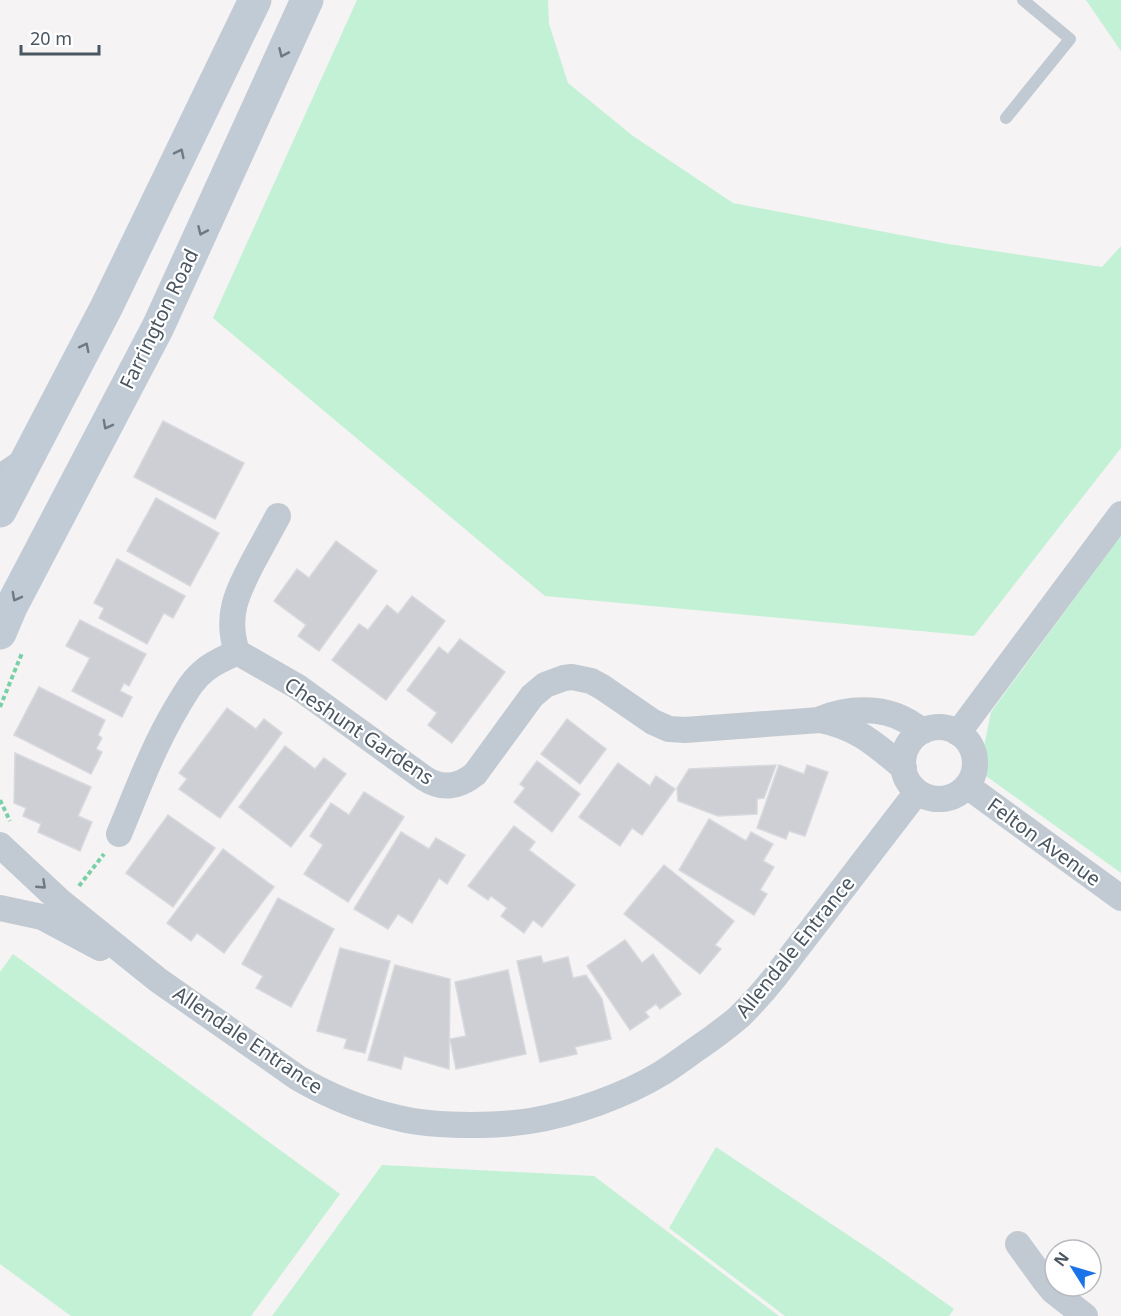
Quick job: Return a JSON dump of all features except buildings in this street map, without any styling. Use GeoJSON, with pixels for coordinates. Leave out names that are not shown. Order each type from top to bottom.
{"type":"FeatureCollection","features":[{"type":"Feature","properties":{"kind":"main road"},"geometry":{"type":"LineString","coordinates":[[0,511],[107,306],[255,0]]}},
{"type":"Feature","properties":{"kind":"main road","name":"Farrington Road"},"geometry":{"type":"LineString","coordinates":[[0,633],[11,607],[158,327],[307,0]]}},
{"type":"Feature","properties":{"kind":"street"},"geometry":{"type":"LineString","coordinates":[[958,733],[1121,514]]}},
{"type":"Feature","properties":{"kind":"street"},"geometry":{"type":"LineString","coordinates":[[119,834],[169,721],[194,680],[203,671],[237,652],[232,626],[236,598],[278,516]]}},
{"type":"Feature","properties":{"kind":"street","name":"Cheshunt Gardens"},"geometry":{"type":"LineString","coordinates":[[237,652],[297,687],[424,778],[442,786],[455,785],[475,774],[532,696],[545,685],[564,678],[581,679],[602,687],[653,722],[669,729],[685,730],[820,720]]}},
{"type":"Feature","properties":{"kind":"street"},"geometry":{"type":"LineString","coordinates":[[820,720],[849,711],[879,712],[901,718],[923,731]]}},
{"type":"Feature","properties":{"kind":"street"},"geometry":{"type":"LineString","coordinates":[[820,720],[842,725],[867,738],[904,768]]}},
{"type":"Feature","properties":{"kind":"street"},"geometry":{"type":"LineString","coordinates":[[939,727],[946,728],[958,733],[968,742],[974,754],[974,774],[967,786],[956,795],[943,799],[929,798],[917,792],[908,781],[903,761],[907,748],[923,731],[939,727]]}},
{"type":"Feature","properties":{"kind":"street","name":"Felton Avenue"},"geometry":{"type":"LineString","coordinates":[[967,786],[1121,898]]}},
{"type":"Feature","properties":{"kind":"street","name":"Allendale Entrance"},"geometry":{"type":"LineString","coordinates":[[0,845],[61,902],[158,980],[297,1078],[366,1109],[400,1119],[454,1125],[487,1125],[549,1118],[597,1103],[661,1074],[718,1035],[758,998],[776,977],[917,792]]}},
{"type":"Feature","properties":{"kind":"street","name":"Allendale Entrance"},"geometry":{"type":"LineString","coordinates":[[0,908],[42,917],[158,980]]}},
{"type":"Feature","properties":{"kind":"street"},"geometry":{"type":"LineString","coordinates":[[1018,1244],[1053,1291],[1085,1316]]}},
{"type":"Feature","properties":{"kind":"lane"},"geometry":{"type":"LineString","coordinates":[[1006,118],[1070,39],[1023,0]]}},
{"type":"Feature","properties":{"kind":"lane"},"geometry":{"type":"LineString","coordinates":[[0,469],[35,444]]}},
{"type":"Feature","properties":{"kind":"path"},"geometry":{"type":"LineString","coordinates":[[75,891],[119,834]]}},
{"type":"Feature","properties":{"kind":"green space"},"geometry":{"type":"Polygon","coordinates":[[[357,0],[548,0],[549,24],[568,83],[633,136],[733,203],[948,244],[1102,267],[1121,246],[1121,448],[974,636],[545,596],[213,318],[357,0]]]}},
{"type":"Feature","properties":{"kind":"green space"},"geometry":{"type":"Polygon","coordinates":[[[1086,0],[1121,0],[1121,51],[1086,0]]]}},
{"type":"Feature","properties":{"kind":"green space"},"geometry":{"type":"Polygon","coordinates":[[[1121,535],[1121,873],[979,771],[991,712],[1121,535]]]}},
{"type":"Feature","properties":{"kind":"green space"},"geometry":{"type":"Polygon","coordinates":[[[13,954],[340,1194],[251,1316],[71,1316],[0,1264],[0,972],[13,954]]]}},
{"type":"Feature","properties":{"kind":"green space"},"geometry":{"type":"Polygon","coordinates":[[[716,1147],[881,1257],[954,1309],[949,1316],[785,1316],[669,1228],[716,1147]]]}},
{"type":"Feature","properties":{"kind":"green space"},"geometry":{"type":"Polygon","coordinates":[[[382,1165],[594,1176],[779,1316],[272,1316],[382,1165]]]}}]}
